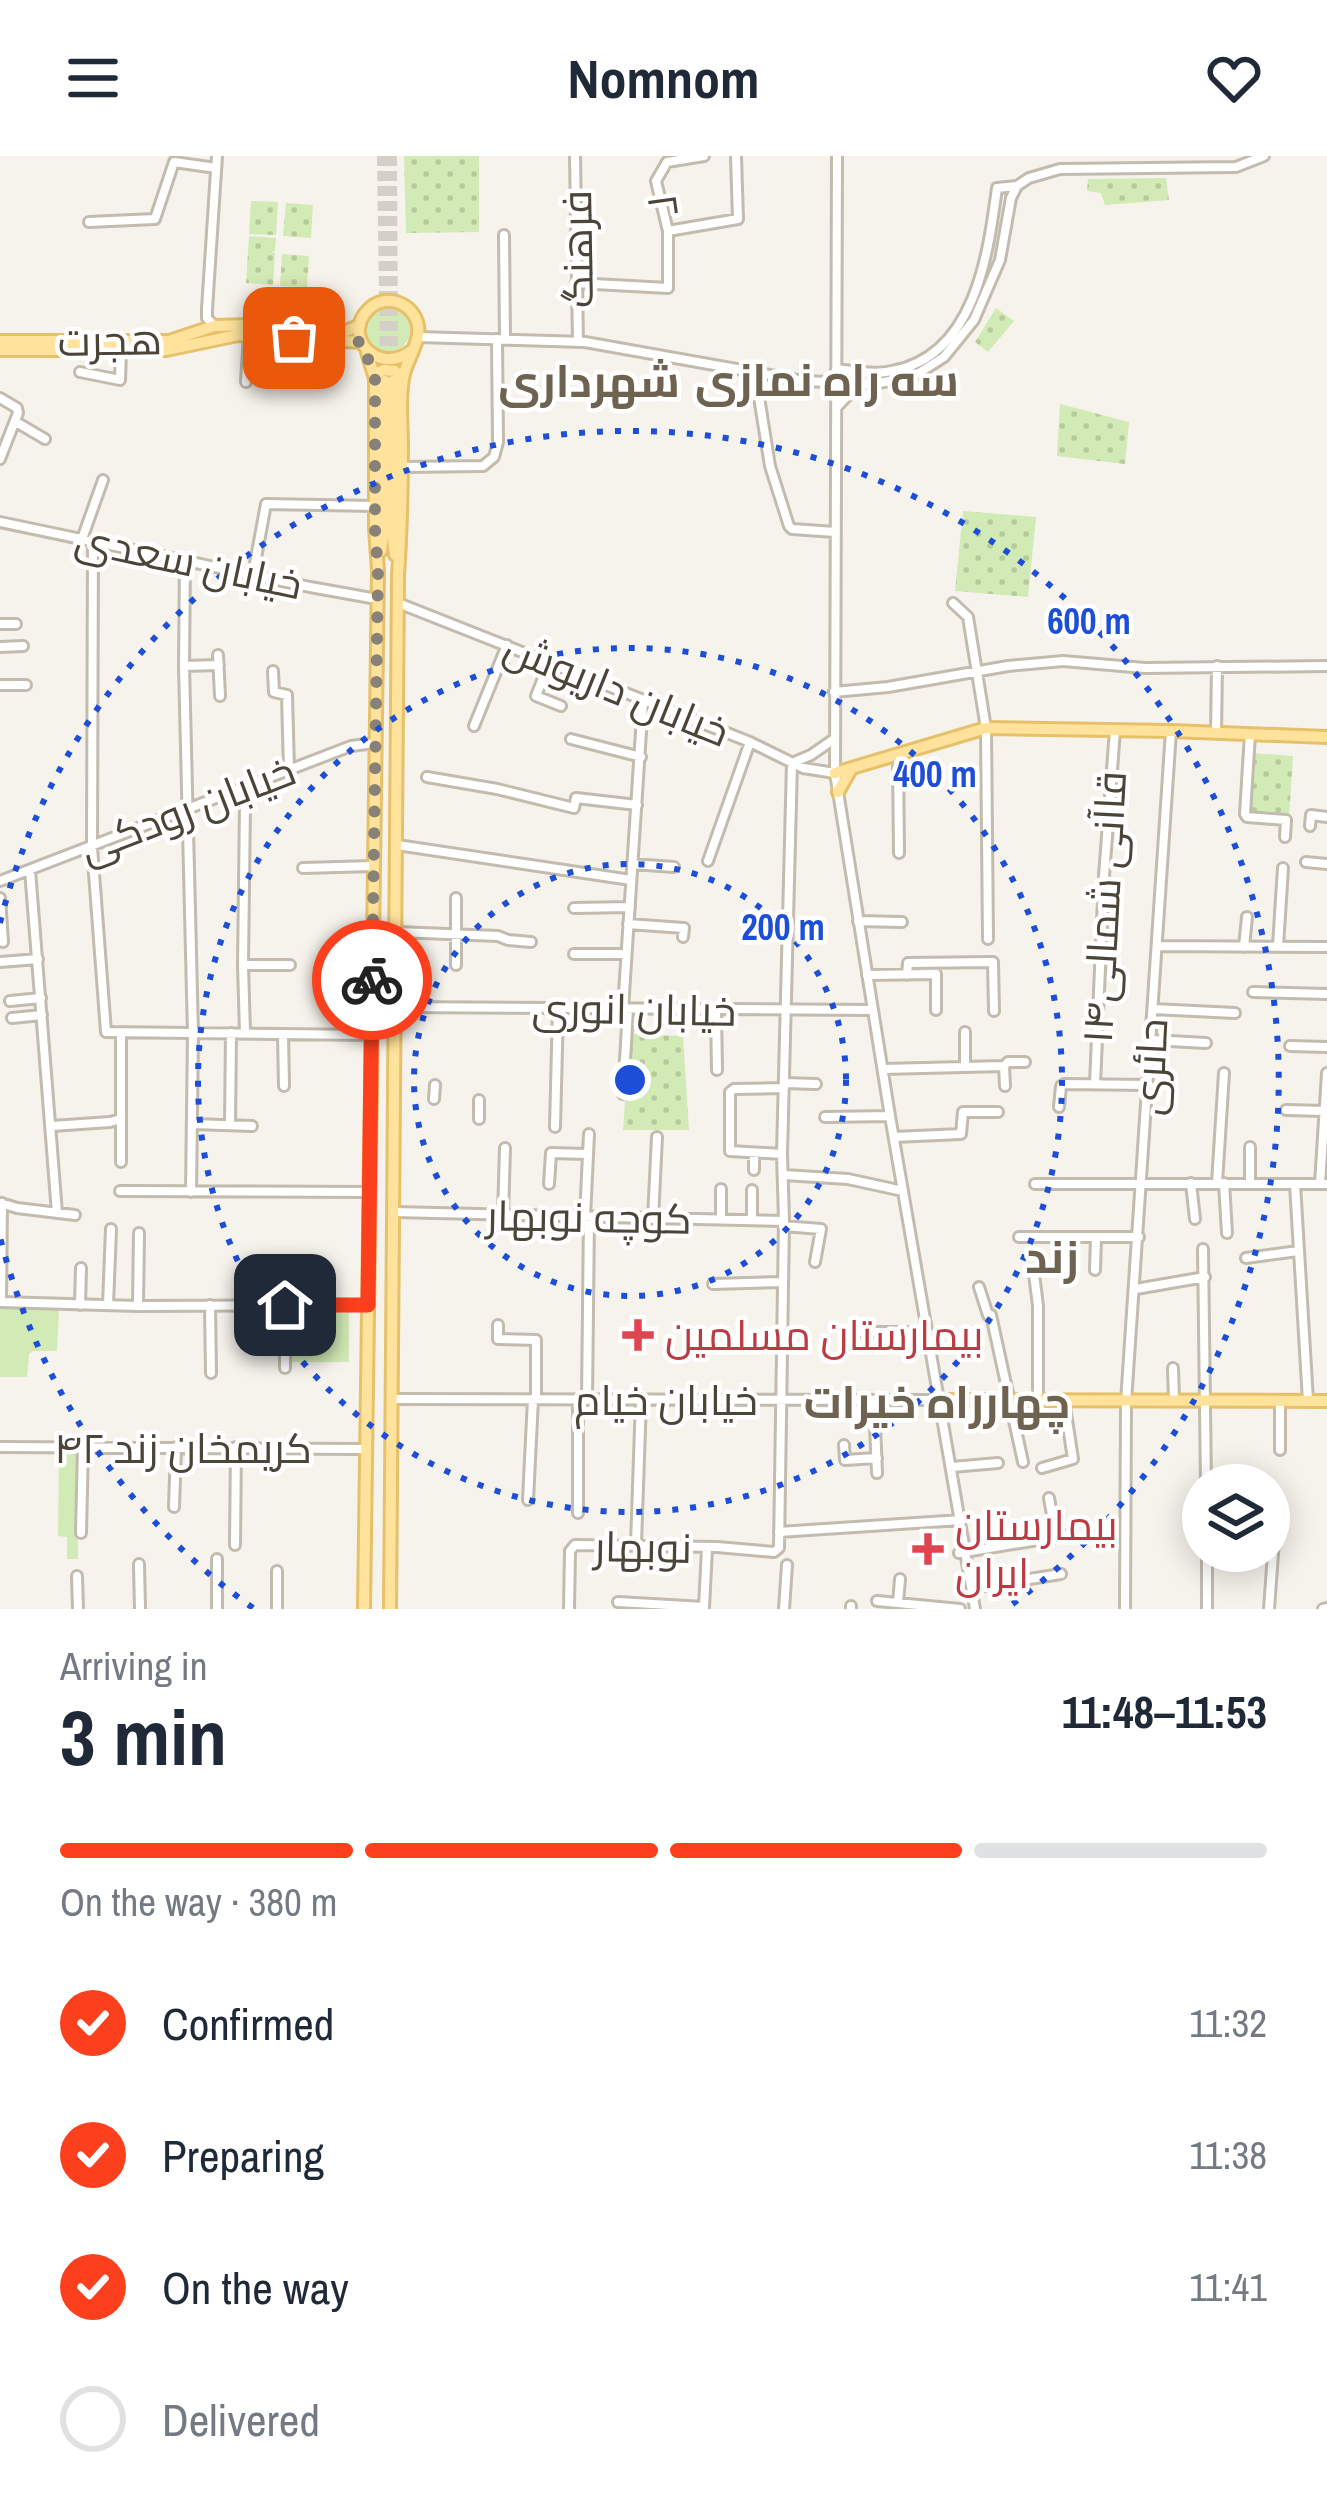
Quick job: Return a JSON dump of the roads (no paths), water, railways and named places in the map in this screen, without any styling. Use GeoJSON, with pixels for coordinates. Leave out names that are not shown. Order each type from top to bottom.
{"type":"FeatureCollection","features":[{"type":"Feature","properties":{"kind":"main road"},"geometry":{"type":"LineString","coordinates":[[364,1609],[378,571],[375,506],[389,380],[418,337],[414,315],[393,301],[368,309],[360,325],[364,346],[389,380],[402,467],[390,1609]]}},
{"type":"Feature","properties":{"kind":"main road","name":"هجرت"},"geometry":{"type":"LineString","coordinates":[[0,346],[169,341],[214,326],[249,325],[339,337],[364,346]]}},
{"type":"Feature","properties":{"kind":"main road","name":"هجرت"},"geometry":{"type":"LineString","coordinates":[[0,346],[184,348],[249,334],[339,337],[360,325]]}},
{"type":"Feature","properties":{"kind":"main road"},"geometry":{"type":"LineString","coordinates":[[364,346],[388,360],[411,351]]}},
{"type":"Feature","properties":{"kind":"main road"},"geometry":{"type":"LineString","coordinates":[[378,571],[389,380]]}},
{"type":"Feature","properties":{"kind":"main road"},"geometry":{"type":"LineString","coordinates":[[389,380],[392,530],[398,576]]}},
{"type":"Feature","properties":{"kind":"main road"},"geometry":{"type":"LineString","coordinates":[[835,773],[986,728],[1327,737]]}},
{"type":"Feature","properties":{"kind":"main road"},"geometry":{"type":"LineString","coordinates":[[838,792],[851,769]]}},
{"type":"Feature","properties":{"kind":"main road"},"geometry":{"type":"LineString","coordinates":[[373,872],[397,878]]}},
{"type":"Feature","properties":{"kind":"main road"},"geometry":{"type":"LineString","coordinates":[[940,1400],[1327,1401]]}},
{"type":"Feature","properties":{"kind":"street"},"geometry":{"type":"LineString","coordinates":[[214,326],[207,310],[217,156]]}},
{"type":"Feature","properties":{"kind":"street","name":"فرهنگ"},"geometry":{"type":"LineString","coordinates":[[575,156],[578,342]]}},
{"type":"Feature","properties":{"kind":"street","name":"۲"},"geometry":{"type":"LineString","coordinates":[[576,283],[668,288],[668,231],[656,181],[667,162],[704,156]]}},
{"type":"Feature","properties":{"kind":"street"},"geometry":{"type":"LineString","coordinates":[[668,231],[737,219],[736,156]]}},
{"type":"Feature","properties":{"kind":"street"},"geometry":{"type":"LineString","coordinates":[[837,156],[835,773],[961,1520],[962,1552],[972,1588],[969,1609],[877,1601]]}},
{"type":"Feature","properties":{"kind":"street"},"geometry":{"type":"LineString","coordinates":[[836,369],[886,377],[929,354],[953,331],[970,308],[985,265],[997,188],[1017,186],[1060,169],[1236,167],[1264,156]]}},
{"type":"Feature","properties":{"kind":"street"},"geometry":{"type":"LineString","coordinates":[[89,223],[155,220],[174,162],[216,168]]}},
{"type":"Feature","properties":{"kind":"street"},"geometry":{"type":"LineString","coordinates":[[418,337],[578,342],[803,381],[859,383],[912,376],[930,367],[967,331],[986,297],[1017,186]]}},
{"type":"Feature","properties":{"kind":"street"},"geometry":{"type":"LineString","coordinates":[[402,467],[483,466],[494,457],[504,235]]}},
{"type":"Feature","properties":{"kind":"street"},"geometry":{"type":"LineString","coordinates":[[246,382],[249,334]]}},
{"type":"Feature","properties":{"kind":"street"},"geometry":{"type":"LineString","coordinates":[[80,372],[120,380],[121,350]]}},
{"type":"Feature","properties":{"kind":"street"},"geometry":{"type":"LineString","coordinates":[[755,372],[770,466],[789,526],[835,532]]}},
{"type":"Feature","properties":{"kind":"street"},"geometry":{"type":"LineString","coordinates":[[836,410],[859,383]]}},
{"type":"Feature","properties":{"kind":"street"},"geometry":{"type":"LineString","coordinates":[[0,398],[45,440]]}},
{"type":"Feature","properties":{"kind":"street"},"geometry":{"type":"LineString","coordinates":[[0,459],[17,416]]}},
{"type":"Feature","properties":{"kind":"street"},"geometry":{"type":"LineString","coordinates":[[103,481],[88,540],[92,847],[106,1032],[371,1035]]}},
{"type":"Feature","properties":{"kind":"street"},"geometry":{"type":"LineString","coordinates":[[253,574],[266,504],[375,506]]}},
{"type":"Feature","properties":{"kind":"street","name":"خیابان سعدی"},"geometry":{"type":"LineString","coordinates":[[0,522],[377,598]]}},
{"type":"Feature","properties":{"kind":"street"},"geometry":{"type":"LineString","coordinates":[[185,560],[191,1192]]}},
{"type":"Feature","properties":{"kind":"street","name":"خیابان داریوش"},"geometry":{"type":"LineString","coordinates":[[398,603],[751,742],[792,763],[835,773]]}},
{"type":"Feature","properties":{"kind":"street"},"geometry":{"type":"LineString","coordinates":[[957,606],[968,617],[986,728],[988,939]]}},
{"type":"Feature","properties":{"kind":"street"},"geometry":{"type":"LineString","coordinates":[[0,624],[16,624]]}},
{"type":"Feature","properties":{"kind":"street"},"geometry":{"type":"LineString","coordinates":[[0,647],[23,646]]}},
{"type":"Feature","properties":{"kind":"street"},"geometry":{"type":"LineString","coordinates":[[474,726],[507,646]]}},
{"type":"Feature","properties":{"kind":"street"},"geometry":{"type":"LineString","coordinates":[[184,666],[218,660],[220,696]]}},
{"type":"Feature","properties":{"kind":"street"},"geometry":{"type":"LineString","coordinates":[[834,692],[1064,661],[1145,668],[1327,666]]}},
{"type":"Feature","properties":{"kind":"street"},"geometry":{"type":"LineString","coordinates":[[549,663],[536,696],[561,706]]}},
{"type":"Feature","properties":{"kind":"street"},"geometry":{"type":"LineString","coordinates":[[1216,733],[1217,666]]}},
{"type":"Feature","properties":{"kind":"street"},"geometry":{"type":"LineString","coordinates":[[273,671],[274,692],[287,695],[289,770]]}},
{"type":"Feature","properties":{"kind":"street"},"geometry":{"type":"LineString","coordinates":[[0,685],[26,685]]}},
{"type":"Feature","properties":{"kind":"street"},"geometry":{"type":"LineString","coordinates":[[623,1094],[626,954],[644,701]]}},
{"type":"Feature","properties":{"kind":"street","name":"قاآنی شمالی۱۴"},"geometry":{"type":"LineString","coordinates":[[1095,1084],[1114,730]]}},
{"type":"Feature","properties":{"kind":"street","name":"حائری"},"geometry":{"type":"LineString","coordinates":[[1125,1609],[1126,1402],[1171,731]]}},
{"type":"Feature","properties":{"kind":"street"},"geometry":{"type":"LineString","coordinates":[[1250,734],[1245,814],[1286,820],[1285,837]]}},
{"type":"Feature","properties":{"kind":"street"},"geometry":{"type":"LineString","coordinates":[[572,739],[641,757]]}},
{"type":"Feature","properties":{"kind":"street"},"geometry":{"type":"LineString","coordinates":[[834,740],[792,763],[779,1532],[961,1520]]}},
{"type":"Feature","properties":{"kind":"street"},"geometry":{"type":"LineString","coordinates":[[708,861],[751,742]]}},
{"type":"Feature","properties":{"kind":"street","name":"خیابان رودکی"},"geometry":{"type":"LineString","coordinates":[[0,880],[351,746],[375,743]]}},
{"type":"Feature","properties":{"kind":"street"},"geometry":{"type":"LineString","coordinates":[[898,756],[899,853]]}},
{"type":"Feature","properties":{"kind":"street"},"geometry":{"type":"LineString","coordinates":[[427,777],[574,808],[576,798],[637,805]]}},
{"type":"Feature","properties":{"kind":"street"},"geometry":{"type":"LineString","coordinates":[[240,789],[245,804],[245,1033]]}},
{"type":"Feature","properties":{"kind":"street"},"geometry":{"type":"LineString","coordinates":[[1310,826],[1311,814],[1327,817]]}},
{"type":"Feature","properties":{"kind":"street"},"geometry":{"type":"LineString","coordinates":[[397,845],[631,880]]}},
{"type":"Feature","properties":{"kind":"street"},"geometry":{"type":"LineString","coordinates":[[1306,862],[1327,865]]}},
{"type":"Feature","properties":{"kind":"street"},"geometry":{"type":"LineString","coordinates":[[632,864],[674,867]]}},
{"type":"Feature","properties":{"kind":"street"},"geometry":{"type":"LineString","coordinates":[[303,868],[373,872]]}},
{"type":"Feature","properties":{"kind":"street"},"geometry":{"type":"LineString","coordinates":[[1278,946],[1283,868]]}},
{"type":"Feature","properties":{"kind":"street"},"geometry":{"type":"LineString","coordinates":[[30,869],[57,1213]]}},
{"type":"Feature","properties":{"kind":"street"},"geometry":{"type":"LineString","coordinates":[[0,898],[3,942]]}},
{"type":"Feature","properties":{"kind":"street"},"geometry":{"type":"LineString","coordinates":[[456,898],[456,964]]}},
{"type":"Feature","properties":{"kind":"street"},"geometry":{"type":"LineString","coordinates":[[574,908],[630,907]]}},
{"type":"Feature","properties":{"kind":"street"},"geometry":{"type":"LineString","coordinates":[[1244,946],[1246,916]]}},
{"type":"Feature","properties":{"kind":"street"},"geometry":{"type":"LineString","coordinates":[[858,921],[902,922]]}},
{"type":"Feature","properties":{"kind":"street"},"geometry":{"type":"LineString","coordinates":[[628,924],[684,928],[683,937]]}},
{"type":"Feature","properties":{"kind":"street"},"geometry":{"type":"LineString","coordinates":[[397,932],[532,942]]}},
{"type":"Feature","properties":{"kind":"street"},"geometry":{"type":"LineString","coordinates":[[1157,946],[1327,947]]}},
{"type":"Feature","properties":{"kind":"street"},"geometry":{"type":"LineString","coordinates":[[574,955],[626,954]]}},
{"type":"Feature","properties":{"kind":"street"},"geometry":{"type":"LineString","coordinates":[[0,962],[38,959]]}},
{"type":"Feature","properties":{"kind":"street"},"geometry":{"type":"LineString","coordinates":[[908,975],[908,963],[993,962],[994,1011]]}},
{"type":"Feature","properties":{"kind":"street"},"geometry":{"type":"LineString","coordinates":[[242,964],[290,965]]}},
{"type":"Feature","properties":{"kind":"street"},"geometry":{"type":"LineString","coordinates":[[867,975],[936,974],[936,1010]]}},
{"type":"Feature","properties":{"kind":"street"},"geometry":{"type":"LineString","coordinates":[[1253,992],[1327,994]]}},
{"type":"Feature","properties":{"kind":"street"},"geometry":{"type":"LineString","coordinates":[[10,1001],[41,998]]}},
{"type":"Feature","properties":{"kind":"street","name":"خیابان انوری"},"geometry":{"type":"LineString","coordinates":[[396,1007],[873,1010]]}},
{"type":"Feature","properties":{"kind":"street"},"geometry":{"type":"LineString","coordinates":[[555,1127],[558,1008]]}},
{"type":"Feature","properties":{"kind":"street"},"geometry":{"type":"LineString","coordinates":[[1153,1009],[1235,1013]]}},
{"type":"Feature","properties":{"kind":"street"},"geometry":{"type":"LineString","coordinates":[[716,1010],[717,1070]]}},
{"type":"Feature","properties":{"kind":"street"},"geometry":{"type":"LineString","coordinates":[[12,1018],[42,1015]]}},
{"type":"Feature","properties":{"kind":"street"},"geometry":{"type":"LineString","coordinates":[[964,1032],[965,1066]]}},
{"type":"Feature","properties":{"kind":"street"},"geometry":{"type":"LineString","coordinates":[[121,1034],[121,1162]]}},
{"type":"Feature","properties":{"kind":"street"},"geometry":{"type":"LineString","coordinates":[[230,1126],[231,1034]]}},
{"type":"Feature","properties":{"kind":"street"},"geometry":{"type":"LineString","coordinates":[[284,1034],[284,1086]]}},
{"type":"Feature","properties":{"kind":"street"},"geometry":{"type":"LineString","coordinates":[[1151,1040],[1206,1043]]}},
{"type":"Feature","properties":{"kind":"street"},"geometry":{"type":"LineString","coordinates":[[1290,1046],[1327,1047]]}},
{"type":"Feature","properties":{"kind":"street"},"geometry":{"type":"LineString","coordinates":[[883,1070],[1024,1062]]}},
{"type":"Feature","properties":{"kind":"street"},"geometry":{"type":"LineString","coordinates":[[1004,1066],[1005,1086]]}},
{"type":"Feature","properties":{"kind":"street"},"geometry":{"type":"LineString","coordinates":[[1035,1184],[1324,1184],[1327,1072]]}},
{"type":"Feature","properties":{"kind":"street"},"geometry":{"type":"LineString","coordinates":[[1224,1073],[1221,1183],[1227,1234]]}},
{"type":"Feature","properties":{"kind":"street"},"geometry":{"type":"LineString","coordinates":[[782,1154],[730,1151],[731,1089],[816,1084]]}},
{"type":"Feature","properties":{"kind":"street"},"geometry":{"type":"LineString","coordinates":[[434,1099],[435,1085]]}},
{"type":"Feature","properties":{"kind":"street"},"geometry":{"type":"LineString","coordinates":[[1059,1107],[1062,1085],[1149,1085]]}},
{"type":"Feature","properties":{"kind":"street"},"geometry":{"type":"LineString","coordinates":[[478,1119],[479,1100]]}},
{"type":"Feature","properties":{"kind":"street"},"geometry":{"type":"LineString","coordinates":[[1286,1110],[1325,1111]]}},
{"type":"Feature","properties":{"kind":"street"},"geometry":{"type":"LineString","coordinates":[[894,1137],[961,1134],[963,1112],[998,1112]]}},
{"type":"Feature","properties":{"kind":"street"},"geometry":{"type":"LineString","coordinates":[[825,1117],[890,1116]]}},
{"type":"Feature","properties":{"kind":"street"},"geometry":{"type":"LineString","coordinates":[[52,1126],[121,1119]]}},
{"type":"Feature","properties":{"kind":"street"},"geometry":{"type":"LineString","coordinates":[[193,1124],[252,1126]]}},
{"type":"Feature","properties":{"kind":"street"},"geometry":{"type":"LineString","coordinates":[[578,1513],[589,1134]]}},
{"type":"Feature","properties":{"kind":"street"},"geometry":{"type":"LineString","coordinates":[[652,1219],[657,1138]]}},
{"type":"Feature","properties":{"kind":"street"},"geometry":{"type":"LineString","coordinates":[[1250,1147],[1250,1184]]}},
{"type":"Feature","properties":{"kind":"street"},"geometry":{"type":"LineString","coordinates":[[503,1216],[505,1148]]}},
{"type":"Feature","properties":{"kind":"street"},"geometry":{"type":"LineString","coordinates":[[549,1184],[550,1153],[587,1154]]}},
{"type":"Feature","properties":{"kind":"street"},"geometry":{"type":"LineString","coordinates":[[754,1153],[754,1171]]}},
{"type":"Feature","properties":{"kind":"street"},"geometry":{"type":"LineString","coordinates":[[784,1175],[848,1179],[903,1191]]}},
{"type":"Feature","properties":{"kind":"street"},"geometry":{"type":"LineString","coordinates":[[1191,1183],[1195,1219]]}},
{"type":"Feature","properties":{"kind":"street"},"geometry":{"type":"LineString","coordinates":[[1295,1184],[1308,1401]]}},
{"type":"Feature","properties":{"kind":"street"},"geometry":{"type":"LineString","coordinates":[[721,1189],[721,1219]]}},
{"type":"Feature","properties":{"kind":"street"},"geometry":{"type":"LineString","coordinates":[[752,1190],[752,1220]]}},
{"type":"Feature","properties":{"kind":"street"},"geometry":{"type":"LineString","coordinates":[[120,1191],[369,1192]]}},
{"type":"Feature","properties":{"kind":"street"},"geometry":{"type":"LineString","coordinates":[[75,1215],[1,1203],[0,1302],[368,1305]]}},
{"type":"Feature","properties":{"kind":"street","name":"کوچه نوبهار"},"geometry":{"type":"LineString","coordinates":[[394,1212],[784,1223]]}},
{"type":"Feature","properties":{"kind":"street"},"geometry":{"type":"LineString","coordinates":[[784,1223],[821,1229],[814,1262]]}},
{"type":"Feature","properties":{"kind":"street"},"geometry":{"type":"LineString","coordinates":[[109,1306],[111,1228]]}},
{"type":"Feature","properties":{"kind":"street"},"geometry":{"type":"LineString","coordinates":[[138,1306],[140,1233]]}},
{"type":"Feature","properties":{"kind":"street"},"geometry":{"type":"LineString","coordinates":[[1018,1237],[1138,1237]]}},
{"type":"Feature","properties":{"kind":"street"},"geometry":{"type":"LineString","coordinates":[[1095,1270],[1096,1237]]}},
{"type":"Feature","properties":{"kind":"street"},"geometry":{"type":"LineString","coordinates":[[1203,1250],[1206,1464]]}},
{"type":"Feature","properties":{"kind":"street"},"geometry":{"type":"LineString","coordinates":[[1246,1258],[1299,1251]]}},
{"type":"Feature","properties":{"kind":"street"},"geometry":{"type":"LineString","coordinates":[[80,1305],[81,1268]]}},
{"type":"Feature","properties":{"kind":"street"},"geometry":{"type":"LineString","coordinates":[[1034,1274],[1038,1400]]}},
{"type":"Feature","properties":{"kind":"street"},"geometry":{"type":"LineString","coordinates":[[1135,1289],[1205,1277]]}},
{"type":"Feature","properties":{"kind":"street"},"geometry":{"type":"LineString","coordinates":[[713,1284],[783,1282]]}},
{"type":"Feature","properties":{"kind":"street"},"geometry":{"type":"LineString","coordinates":[[979,1287],[987,1315],[991,1315],[1023,1462]]}},
{"type":"Feature","properties":{"kind":"street"},"geometry":{"type":"LineString","coordinates":[[46,1289],[46,1304]]}},
{"type":"Feature","properties":{"kind":"street"},"geometry":{"type":"LineString","coordinates":[[210,1305],[211,1373]]}},
{"type":"Feature","properties":{"kind":"street"},"geometry":{"type":"LineString","coordinates":[[285,1305],[285,1368]]}},
{"type":"Feature","properties":{"kind":"street"},"geometry":{"type":"LineString","coordinates":[[498,1325],[498,1339],[536,1340],[528,1500]]}},
{"type":"Feature","properties":{"kind":"street"},"geometry":{"type":"LineString","coordinates":[[856,1332],[928,1332]]}},
{"type":"Feature","properties":{"kind":"street"},"geometry":{"type":"LineString","coordinates":[[1173,1368],[1174,1402]]}},
{"type":"Feature","properties":{"kind":"street","name":"خیابان خیام"},"geometry":{"type":"LineString","coordinates":[[392,1399],[940,1400]]}},
{"type":"Feature","properties":{"kind":"street"},"geometry":{"type":"LineString","coordinates":[[635,1544],[641,1400]]}},
{"type":"Feature","properties":{"kind":"street"},"geometry":{"type":"LineString","coordinates":[[1042,1468],[1073,1460],[1064,1400]]}},
{"type":"Feature","properties":{"kind":"street"},"geometry":{"type":"LineString","coordinates":[[874,1401],[877,1473]]}},
{"type":"Feature","properties":{"kind":"street"},"geometry":{"type":"LineString","coordinates":[[1280,1401],[1280,1450]]}},
{"type":"Feature","properties":{"kind":"street"},"geometry":{"type":"LineString","coordinates":[[844,1445],[845,1460],[877,1458]]}},
{"type":"Feature","properties":{"kind":"street","name":"کریمخان زند ۴۲"},"geometry":{"type":"LineString","coordinates":[[0,1447],[365,1449]]}},
{"type":"Feature","properties":{"kind":"street"},"geometry":{"type":"LineString","coordinates":[[81,1533],[83,1447]]}},
{"type":"Feature","properties":{"kind":"street"},"geometry":{"type":"LineString","coordinates":[[174,1507],[176,1447]]}},
{"type":"Feature","properties":{"kind":"street"},"geometry":{"type":"LineString","coordinates":[[236,1447],[236,1545]]}},
{"type":"Feature","properties":{"kind":"street"},"geometry":{"type":"LineString","coordinates":[[952,1467],[998,1463]]}},
{"type":"Feature","properties":{"kind":"street"},"geometry":{"type":"LineString","coordinates":[[1048,1498],[1056,1537]]}},
{"type":"Feature","properties":{"kind":"street","name":"نوبهار"},"geometry":{"type":"LineString","coordinates":[[569,1609],[572,1547],[635,1544],[777,1551],[779,1532]]}},
{"type":"Feature","properties":{"kind":"street"},"geometry":{"type":"LineString","coordinates":[[962,1552],[1068,1535]]}},
{"type":"Feature","properties":{"kind":"street"},"geometry":{"type":"LineString","coordinates":[[618,1602],[704,1608],[707,1549]]}},
{"type":"Feature","properties":{"kind":"street"},"geometry":{"type":"LineString","coordinates":[[217,1559],[218,1609]]}},
{"type":"Feature","properties":{"kind":"street"},"geometry":{"type":"LineString","coordinates":[[139,1564],[140,1609]]}},
{"type":"Feature","properties":{"kind":"street"},"geometry":{"type":"LineString","coordinates":[[784,1609],[787,1564]]}},
{"type":"Feature","properties":{"kind":"street"},"geometry":{"type":"LineString","coordinates":[[277,1571],[277,1609]]}},
{"type":"Feature","properties":{"kind":"street"},"geometry":{"type":"LineString","coordinates":[[1207,1572],[1207,1609]]}},
{"type":"Feature","properties":{"kind":"street"},"geometry":{"type":"LineString","coordinates":[[1269,1609],[1272,1572]]}},
{"type":"Feature","properties":{"kind":"street"},"geometry":{"type":"LineString","coordinates":[[972,1588],[1060,1574]]}},
{"type":"Feature","properties":{"kind":"street"},"geometry":{"type":"LineString","coordinates":[[77,1576],[78,1609]]}},
{"type":"Feature","properties":{"kind":"street"},"geometry":{"type":"LineString","coordinates":[[898,1603],[900,1579]]}},
{"type":"Feature","properties":{"kind":"tunnel"},"geometry":{"type":"LineString","coordinates":[[382,156],[385,363]]}},
{"type":"Feature","properties":{"kind":"tunnel"},"geometry":{"type":"LineString","coordinates":[[392,156],[393,365]]}},
{"type":"Feature","properties":{"kind":"place","name":"بیمارستان مسلمین"},"geometry":{"type":"Point","coordinates":[638,1335]}},
{"type":"Feature","properties":{"kind":"place","name":"بیمارستان ایران"},"geometry":{"type":"Point","coordinates":[928,1549]}},
{"type":"Feature","properties":{"kind":"district","name":"سه راه نمازی"},"geometry":{"type":"Point","coordinates":[827,379]}},
{"type":"Feature","properties":{"kind":"district","name":"شهرداری"},"geometry":{"type":"Point","coordinates":[589,380]}},
{"type":"Feature","properties":{"kind":"district","name":"زند"},"geometry":{"type":"Point","coordinates":[1052,1256]}},
{"type":"Feature","properties":{"kind":"district","name":"چهارراه خیرات"},"geometry":{"type":"Point","coordinates":[937,1401]}}]}
